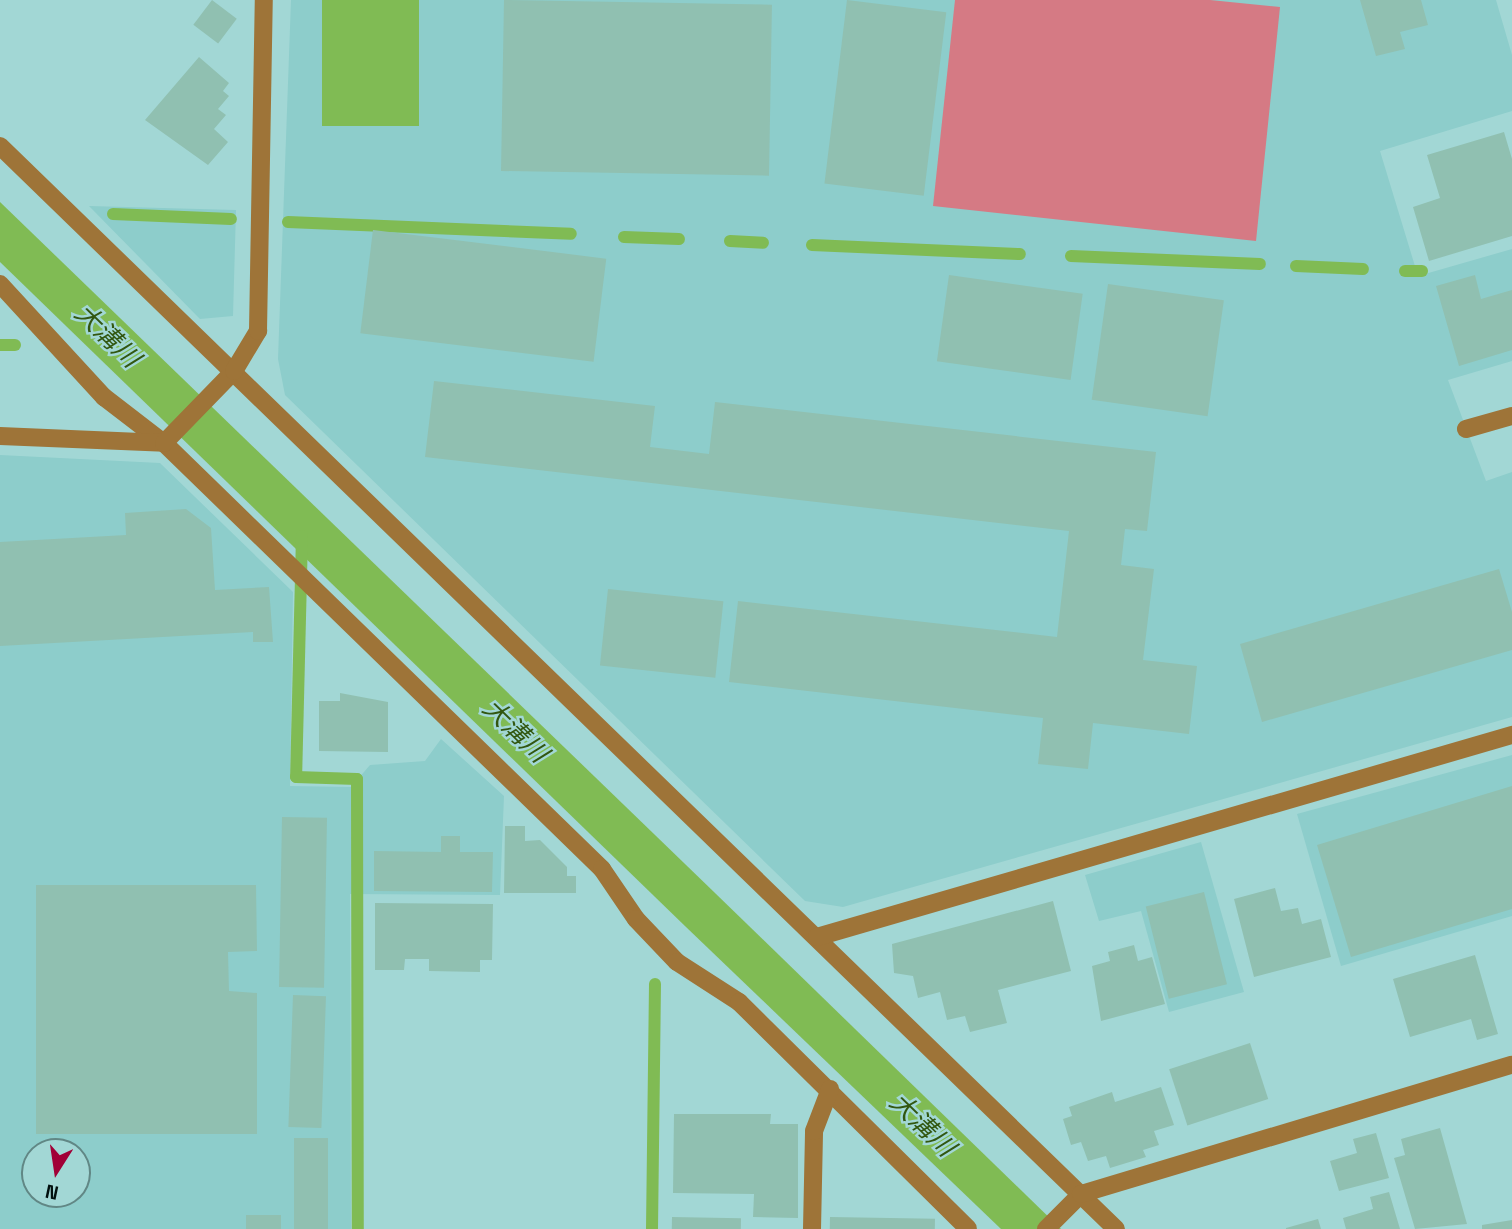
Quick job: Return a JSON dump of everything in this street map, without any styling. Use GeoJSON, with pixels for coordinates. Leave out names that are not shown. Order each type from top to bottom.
{"type":"FeatureCollection","features":[{"type":"Feature","properties":{"kind":"street"},"geometry":{"type":"LineString","coordinates":[[0,436],[164,443],[234,371],[258,331],[264,0]]}},
{"type":"Feature","properties":{"kind":"street"},"geometry":{"type":"LineString","coordinates":[[0,146],[1116,1229]]}},
{"type":"Feature","properties":{"kind":"street"},"geometry":{"type":"LineString","coordinates":[[0,285],[96,389],[164,443],[602,869],[636,919],[677,962],[739,1002],[830,1089],[968,1229]]}},
{"type":"Feature","properties":{"kind":"street"},"geometry":{"type":"LineString","coordinates":[[1466,429],[1512,416]]}},
{"type":"Feature","properties":{"kind":"street"},"geometry":{"type":"LineString","coordinates":[[817,937],[1512,735]]}},
{"type":"Feature","properties":{"kind":"street"},"geometry":{"type":"LineString","coordinates":[[1046,1229],[1081,1194],[1512,1065]]}},
{"type":"Feature","properties":{"kind":"street"},"geometry":{"type":"LineString","coordinates":[[812,1229],[814,1131],[830,1089]]}},
{"type":"Feature","properties":{"kind":"shaded area"},"geometry":{"type":"Polygon","coordinates":[[[291,0],[1496,0],[1512,55],[1512,111],[1380,151],[1418,276],[1512,249],[1512,361],[1448,380],[1486,481],[1512,472],[1512,717],[843,907],[805,901],[285,395],[278,359],[291,0]]]}},
{"type":"Feature","properties":{"kind":"shaded area"},"geometry":{"type":"Polygon","coordinates":[[[955,0],[1210,0],[1280,7],[1256,241],[933,206],[955,0]]]}},
{"type":"Feature","properties":{"kind":"shaded area"},"geometry":{"type":"Polygon","coordinates":[[[89,206],[236,210],[233,316],[200,319],[89,206]]]}},
{"type":"Feature","properties":{"kind":"shaded area"},"geometry":{"type":"Polygon","coordinates":[[[0,455],[160,463],[293,592],[290,786],[351,787],[370,765],[425,761],[441,739],[504,796],[500,895],[350,894],[351,1229],[0,1229],[0,455]]]}},
{"type":"Feature","properties":{"kind":"shaded area"},"geometry":{"type":"Polygon","coordinates":[[[1512,755],[1512,916],[1341,966],[1297,814],[1512,755]]]}},
{"type":"Feature","properties":{"kind":"shaded area"},"geometry":{"type":"Polygon","coordinates":[[[1201,842],[1244,992],[1169,1012],[1141,911],[1099,921],[1085,875],[1201,842]]]}},
{"type":"Feature","properties":{"kind":"water"},"geometry":{"type":"Polygon","coordinates":[[[322,0],[419,0],[419,126],[322,126],[322,0]]]}},
{"type":"Feature","properties":{"kind":"water","name":"大溝川"},"geometry":{"type":"Polygon","coordinates":[[[0,202],[1061,1229],[1001,1229],[686,927],[0,262],[0,202]]]}},
{"type":"Feature","properties":{"kind":"building"},"geometry":{"type":"Polygon","coordinates":[[[212,0],[237,19],[218,43],[193,25],[212,0]]]}},
{"type":"Feature","properties":{"kind":"building"},"geometry":{"type":"Polygon","coordinates":[[[504,0],[772,5],[769,176],[501,171],[504,0]]]}},
{"type":"Feature","properties":{"kind":"building"},"geometry":{"type":"Polygon","coordinates":[[[847,0],[946,12],[924,196],[824,184],[847,0]]]}},
{"type":"Feature","properties":{"kind":"building"},"geometry":{"type":"Polygon","coordinates":[[[1360,0],[1421,0],[1428,25],[1400,32],[1405,49],[1376,56],[1360,0]]]}},
{"type":"Feature","properties":{"kind":"building"},"geometry":{"type":"Polygon","coordinates":[[[199,57],[229,83],[223,91],[229,96],[218,109],[226,115],[214,129],[228,142],[208,165],[145,120],[199,57]]]}},
{"type":"Feature","properties":{"kind":"building"},"geometry":{"type":"Polygon","coordinates":[[[1504,132],[1512,159],[1512,236],[1429,261],[1413,207],[1440,198],[1427,155],[1504,132]]]}},
{"type":"Feature","properties":{"kind":"building"},"geometry":{"type":"Polygon","coordinates":[[[373,230],[606,259],[594,362],[360,333],[373,230]]]}},
{"type":"Feature","properties":{"kind":"building"},"geometry":{"type":"Polygon","coordinates":[[[949,275],[1083,294],[1071,380],[937,361],[949,275]]]}},
{"type":"Feature","properties":{"kind":"building"},"geometry":{"type":"Polygon","coordinates":[[[1475,275],[1481,299],[1512,290],[1512,350],[1459,366],[1436,286],[1475,275]]]}},
{"type":"Feature","properties":{"kind":"building"},"geometry":{"type":"Polygon","coordinates":[[[1108,284],[1224,300],[1208,416],[1092,400],[1108,284]]]}},
{"type":"Feature","properties":{"kind":"building"},"geometry":{"type":"Polygon","coordinates":[[[434,381],[655,406],[650,447],[709,454],[715,402],[1156,452],[1147,531],[1125,529],[1121,565],[1154,569],[1143,660],[1197,666],[1189,734],[1093,723],[1088,769],[1038,764],[1043,718],[729,682],[738,601],[1057,637],[1069,531],[425,457],[434,381]]]}},
{"type":"Feature","properties":{"kind":"building"},"geometry":{"type":"Polygon","coordinates":[[[186,509],[211,528],[215,590],[269,587],[273,642],[253,642],[253,632],[0,646],[0,542],[126,535],[125,513],[186,509]]]}},
{"type":"Feature","properties":{"kind":"building"},"geometry":{"type":"Polygon","coordinates":[[[1499,569],[1512,612],[1512,650],[1262,722],[1240,644],[1499,569]]]}},
{"type":"Feature","properties":{"kind":"building"},"geometry":{"type":"Polygon","coordinates":[[[608,589],[723,601],[715,678],[600,666],[608,589]]]}},
{"type":"Feature","properties":{"kind":"building"},"geometry":{"type":"Polygon","coordinates":[[[340,693],[388,702],[388,752],[319,751],[319,701],[340,701],[340,693]]]}},
{"type":"Feature","properties":{"kind":"building"},"geometry":{"type":"Polygon","coordinates":[[[1512,786],[1512,909],[1351,957],[1317,845],[1512,786]]]}},
{"type":"Feature","properties":{"kind":"building"},"geometry":{"type":"Polygon","coordinates":[[[282,817],[327,818],[324,988],[279,987],[282,817]]]}},
{"type":"Feature","properties":{"kind":"building"},"geometry":{"type":"Polygon","coordinates":[[[505,826],[525,826],[525,841],[540,840],[567,867],[567,876],[576,876],[576,893],[504,893],[505,826]]]}},
{"type":"Feature","properties":{"kind":"building"},"geometry":{"type":"Polygon","coordinates":[[[441,836],[460,836],[460,852],[493,852],[492,892],[374,891],[374,851],[441,852],[441,836]]]}},
{"type":"Feature","properties":{"kind":"building"},"geometry":{"type":"Polygon","coordinates":[[[36,885],[256,885],[257,951],[228,952],[229,991],[257,993],[257,1134],[36,1134],[36,885]]]}},
{"type":"Feature","properties":{"kind":"building"},"geometry":{"type":"Polygon","coordinates":[[[1275,888],[1281,911],[1298,908],[1302,924],[1321,919],[1331,957],[1254,977],[1234,899],[1275,888]]]}},
{"type":"Feature","properties":{"kind":"building"},"geometry":{"type":"Polygon","coordinates":[[[1204,892],[1227,984],[1169,999],[1146,907],[1204,892]]]}},
{"type":"Feature","properties":{"kind":"building"},"geometry":{"type":"Polygon","coordinates":[[[1053,901],[1071,971],[998,990],[1007,1023],[970,1032],[965,1016],[947,1020],[940,992],[918,998],[913,976],[894,973],[892,944],[1053,901]]]}},
{"type":"Feature","properties":{"kind":"building"},"geometry":{"type":"Polygon","coordinates":[[[375,903],[493,904],[492,960],[480,960],[480,972],[429,971],[429,959],[405,959],[404,970],[375,970],[375,903]]]}},
{"type":"Feature","properties":{"kind":"building"},"geometry":{"type":"Polygon","coordinates":[[[1134,945],[1138,961],[1152,957],[1165,1004],[1101,1021],[1092,966],[1110,961],[1108,952],[1134,945]]]}},
{"type":"Feature","properties":{"kind":"building"},"geometry":{"type":"Polygon","coordinates":[[[1475,955],[1498,1034],[1477,1040],[1471,1019],[1410,1037],[1393,979],[1475,955]]]}},
{"type":"Feature","properties":{"kind":"building"},"geometry":{"type":"Polygon","coordinates":[[[293,995],[326,996],[321,1128],[288,1127],[293,995]]]}},
{"type":"Feature","properties":{"kind":"building"},"geometry":{"type":"Polygon","coordinates":[[[1250,1043],[1268,1099],[1187,1125],[1169,1069],[1250,1043]]]}},
{"type":"Feature","properties":{"kind":"building"},"geometry":{"type":"Polygon","coordinates":[[[1161,1087],[1174,1125],[1154,1131],[1159,1145],[1143,1150],[1146,1157],[1110,1168],[1106,1156],[1088,1161],[1081,1142],[1071,1145],[1063,1119],[1072,1116],[1069,1107],[1112,1092],[1115,1102],[1161,1087]]]}},
{"type":"Feature","properties":{"kind":"building"},"geometry":{"type":"Polygon","coordinates":[[[674,1114],[771,1114],[770,1124],[798,1124],[798,1218],[753,1217],[754,1194],[673,1193],[674,1114]]]}},
{"type":"Feature","properties":{"kind":"building"},"geometry":{"type":"Polygon","coordinates":[[[1440,1128],[1467,1224],[1415,1229],[1394,1158],[1405,1155],[1401,1139],[1440,1128]]]}},
{"type":"Feature","properties":{"kind":"building"},"geometry":{"type":"Polygon","coordinates":[[[1376,1133],[1389,1178],[1339,1191],[1330,1161],[1357,1153],[1353,1139],[1376,1133]]]}},
{"type":"Feature","properties":{"kind":"building"},"geometry":{"type":"Polygon","coordinates":[[[294,1138],[328,1138],[328,1229],[294,1229],[294,1138]]]}},
{"type":"Feature","properties":{"kind":"building"},"geometry":{"type":"Polygon","coordinates":[[[1389,1192],[1400,1229],[1346,1229],[1343,1218],[1373,1209],[1370,1197],[1389,1192]]]}},
{"type":"Feature","properties":{"kind":"building"},"geometry":{"type":"Polygon","coordinates":[[[246,1215],[281,1215],[281,1229],[246,1229],[246,1215]]]}},
{"type":"Feature","properties":{"kind":"building"},"geometry":{"type":"Polygon","coordinates":[[[672,1217],[741,1218],[741,1229],[672,1229],[672,1217]]]}},
{"type":"Feature","properties":{"kind":"building"},"geometry":{"type":"Polygon","coordinates":[[[830,1217],[935,1219],[935,1229],[830,1229],[830,1217]]]}},
{"type":"Feature","properties":{"kind":"building"},"geometry":{"type":"Polygon","coordinates":[[[1318,1219],[1321,1229],[1286,1229],[1286,1228],[1318,1219]]]}},
{"type":"Feature","properties":{"kind":"building"},"geometry":{"type":"Polygon","coordinates":[[[1512,1220],[1512,1229],[1482,1229],[1482,1225],[1512,1220]]]}},
{"type":"Feature","properties":{"kind":"waterway"},"geometry":{"type":"LineString","coordinates":[[113,214],[231,219]]}},
{"type":"Feature","properties":{"kind":"waterway"},"geometry":{"type":"LineString","coordinates":[[288,222],[571,234]]}},
{"type":"Feature","properties":{"kind":"waterway"},"geometry":{"type":"LineString","coordinates":[[624,237],[679,239]]}},
{"type":"Feature","properties":{"kind":"waterway"},"geometry":{"type":"LineString","coordinates":[[730,241],[763,243]]}},
{"type":"Feature","properties":{"kind":"waterway"},"geometry":{"type":"LineString","coordinates":[[812,245],[1020,254]]}},
{"type":"Feature","properties":{"kind":"waterway"},"geometry":{"type":"LineString","coordinates":[[1071,256],[1260,264]]}},
{"type":"Feature","properties":{"kind":"waterway"},"geometry":{"type":"LineString","coordinates":[[1296,266],[1363,269]]}},
{"type":"Feature","properties":{"kind":"waterway"},"geometry":{"type":"LineString","coordinates":[[1405,271],[1422,271]]}},
{"type":"Feature","properties":{"kind":"waterway"},"geometry":{"type":"LineString","coordinates":[[0,345],[15,345]]}},
{"type":"Feature","properties":{"kind":"waterway"},"geometry":{"type":"LineString","coordinates":[[302,536],[296,777],[357,779],[358,1229]]}},
{"type":"Feature","properties":{"kind":"waterway"},"geometry":{"type":"LineString","coordinates":[[652,1229],[655,984]]}}]}
